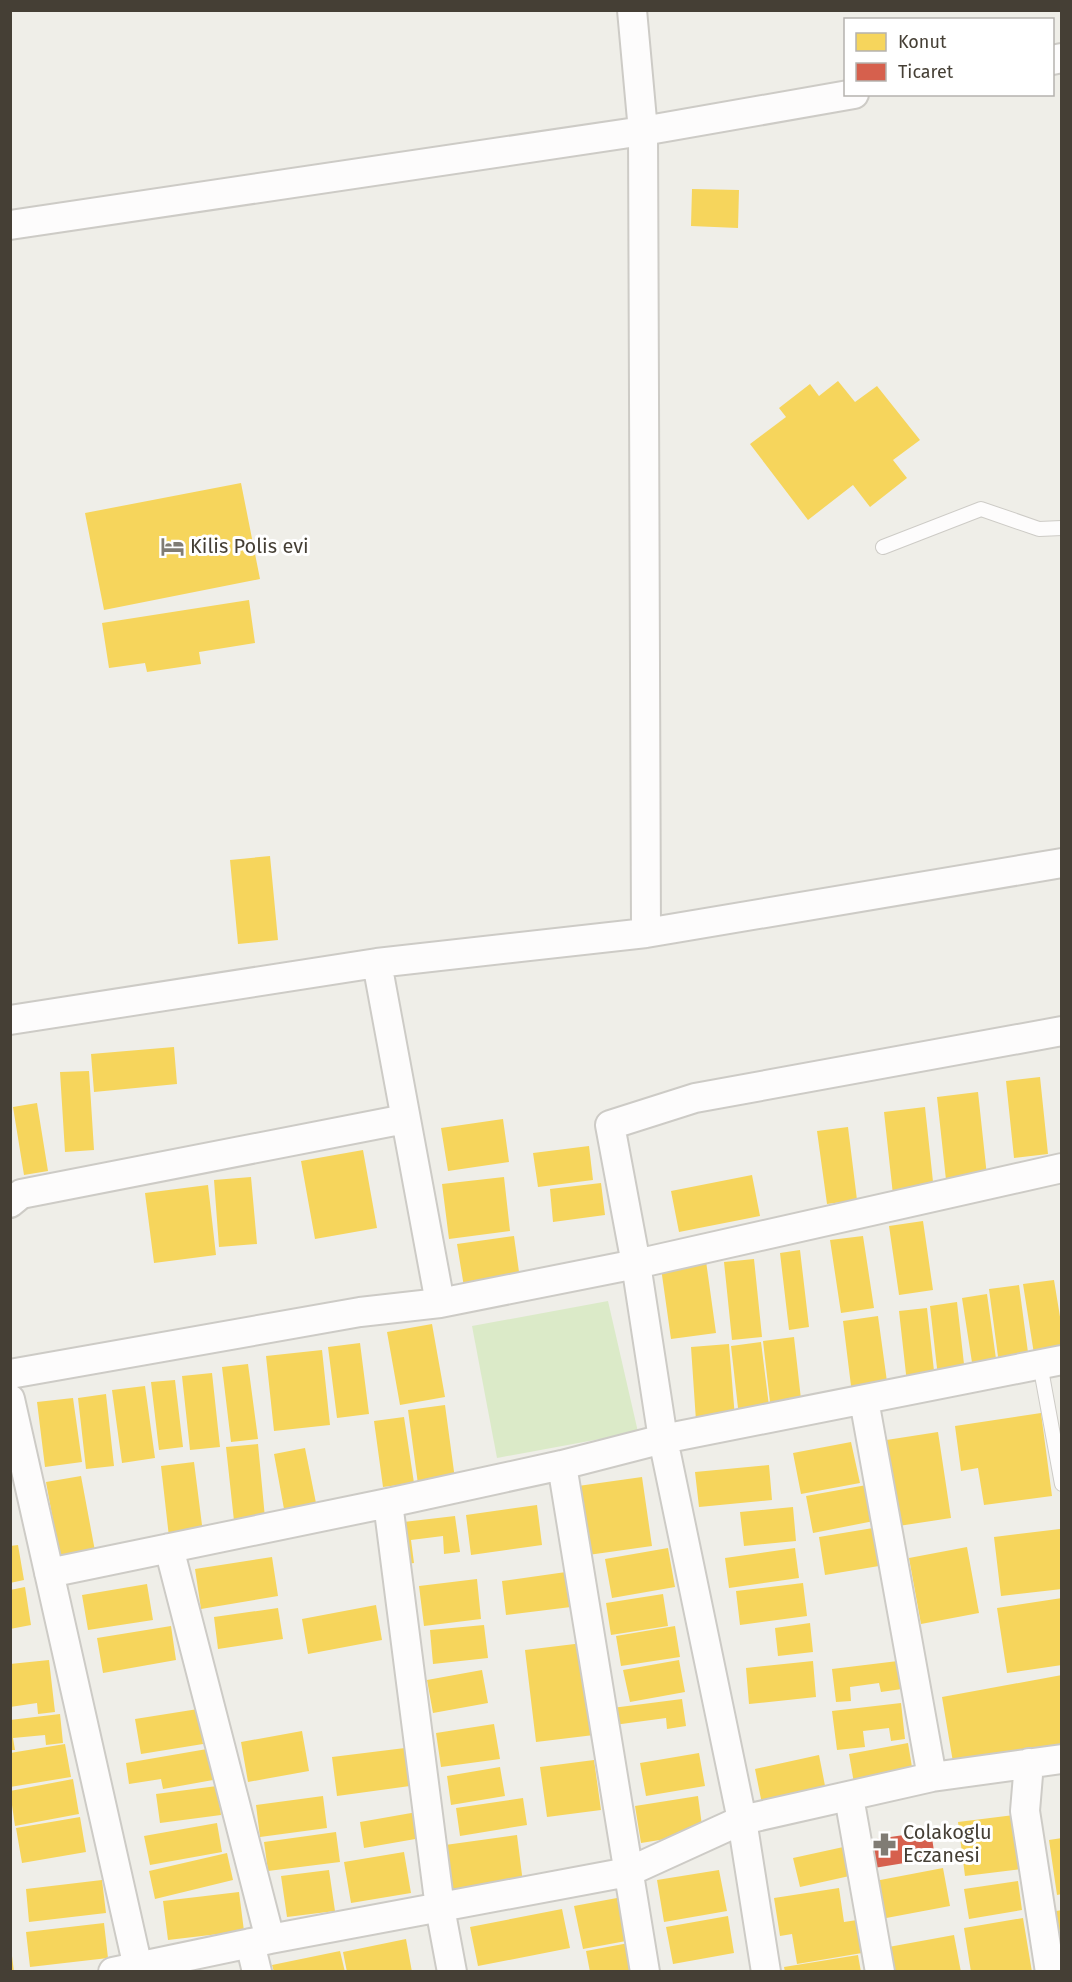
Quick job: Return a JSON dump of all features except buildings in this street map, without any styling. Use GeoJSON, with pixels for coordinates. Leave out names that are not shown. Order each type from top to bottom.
{"type":"FeatureCollection","features":[{"type":"Feature","properties":{"kind":"street"},"geometry":{"type":"LineString","coordinates":[[632,10],[643,131],[646,933]]}},
{"type":"Feature","properties":{"kind":"street"},"geometry":{"type":"LineString","coordinates":[[10,225],[643,131],[844,96]]}},
{"type":"Feature","properties":{"kind":"street"},"geometry":{"type":"LineString","coordinates":[[10,1020],[377,963],[646,933],[1062,863]]}},
{"type":"Feature","properties":{"kind":"street"},"geometry":{"type":"LineString","coordinates":[[377,963],[440,1303]]}},
{"type":"Feature","properties":{"kind":"street"},"geometry":{"type":"LineString","coordinates":[[766,1971],[742,1820],[663,1439],[636,1264],[610,1125],[694,1098],[1062,1031]]}},
{"type":"Feature","properties":{"kind":"street"},"geometry":{"type":"LineString","coordinates":[[10,1203],[21,1194],[405,1119]]}},
{"type":"Feature","properties":{"kind":"street"},"geometry":{"type":"LineString","coordinates":[[10,1374],[360,1312],[440,1303],[636,1264],[1062,1168]]}},
{"type":"Feature","properties":{"kind":"street"},"geometry":{"type":"LineString","coordinates":[[49,1573],[388,1503],[562,1465],[663,1439],[1051,1362]]}},
{"type":"Feature","properties":{"kind":"street"},"geometry":{"type":"LineString","coordinates":[[10,1399],[49,1573],[130,1970],[260,1941],[628,1872],[742,1820],[932,1777],[1062,1759]]}},
{"type":"Feature","properties":{"kind":"street"},"geometry":{"type":"LineString","coordinates":[[864,1400],[932,1777]]}},
{"type":"Feature","properties":{"kind":"street"},"geometry":{"type":"LineString","coordinates":[[562,1465],[645,1971]]}},
{"type":"Feature","properties":{"kind":"street"},"geometry":{"type":"LineString","coordinates":[[388,1503],[440,1908],[452,1971]]}},
{"type":"Feature","properties":{"kind":"street"},"geometry":{"type":"LineString","coordinates":[[169,1548],[260,1941],[257,1971]]}},
{"type":"Feature","properties":{"kind":"street"},"geometry":{"type":"LineString","coordinates":[[1029,1763],[1025,1811],[1050,1971]]}},
{"type":"Feature","properties":{"kind":"street"},"geometry":{"type":"LineString","coordinates":[[849,1797],[880,1971]]}},
{"type":"Feature","properties":{"kind":"lane"},"geometry":{"type":"LineString","coordinates":[[884,547],[981,509],[1040,529],[1062,528]]}},
{"type":"Feature","properties":{"kind":"lane"},"geometry":{"type":"LineString","coordinates":[[1051,1362],[1062,1484]]}},
{"type":"Feature","properties":{"kind":"green space"},"geometry":{"type":"Polygon","coordinates":[[[608,1301],[638,1432],[497,1458],[472,1326],[608,1301]]]}},
{"type":"Feature","properties":{"kind":"place","name":"Kilis Polis evi"},"geometry":{"type":"Point","coordinates":[172,546]}},
{"type":"Feature","properties":{"kind":"place","name":"Colakoglu Eczanesi"},"geometry":{"type":"Point","coordinates":[885,1844]}}]}
